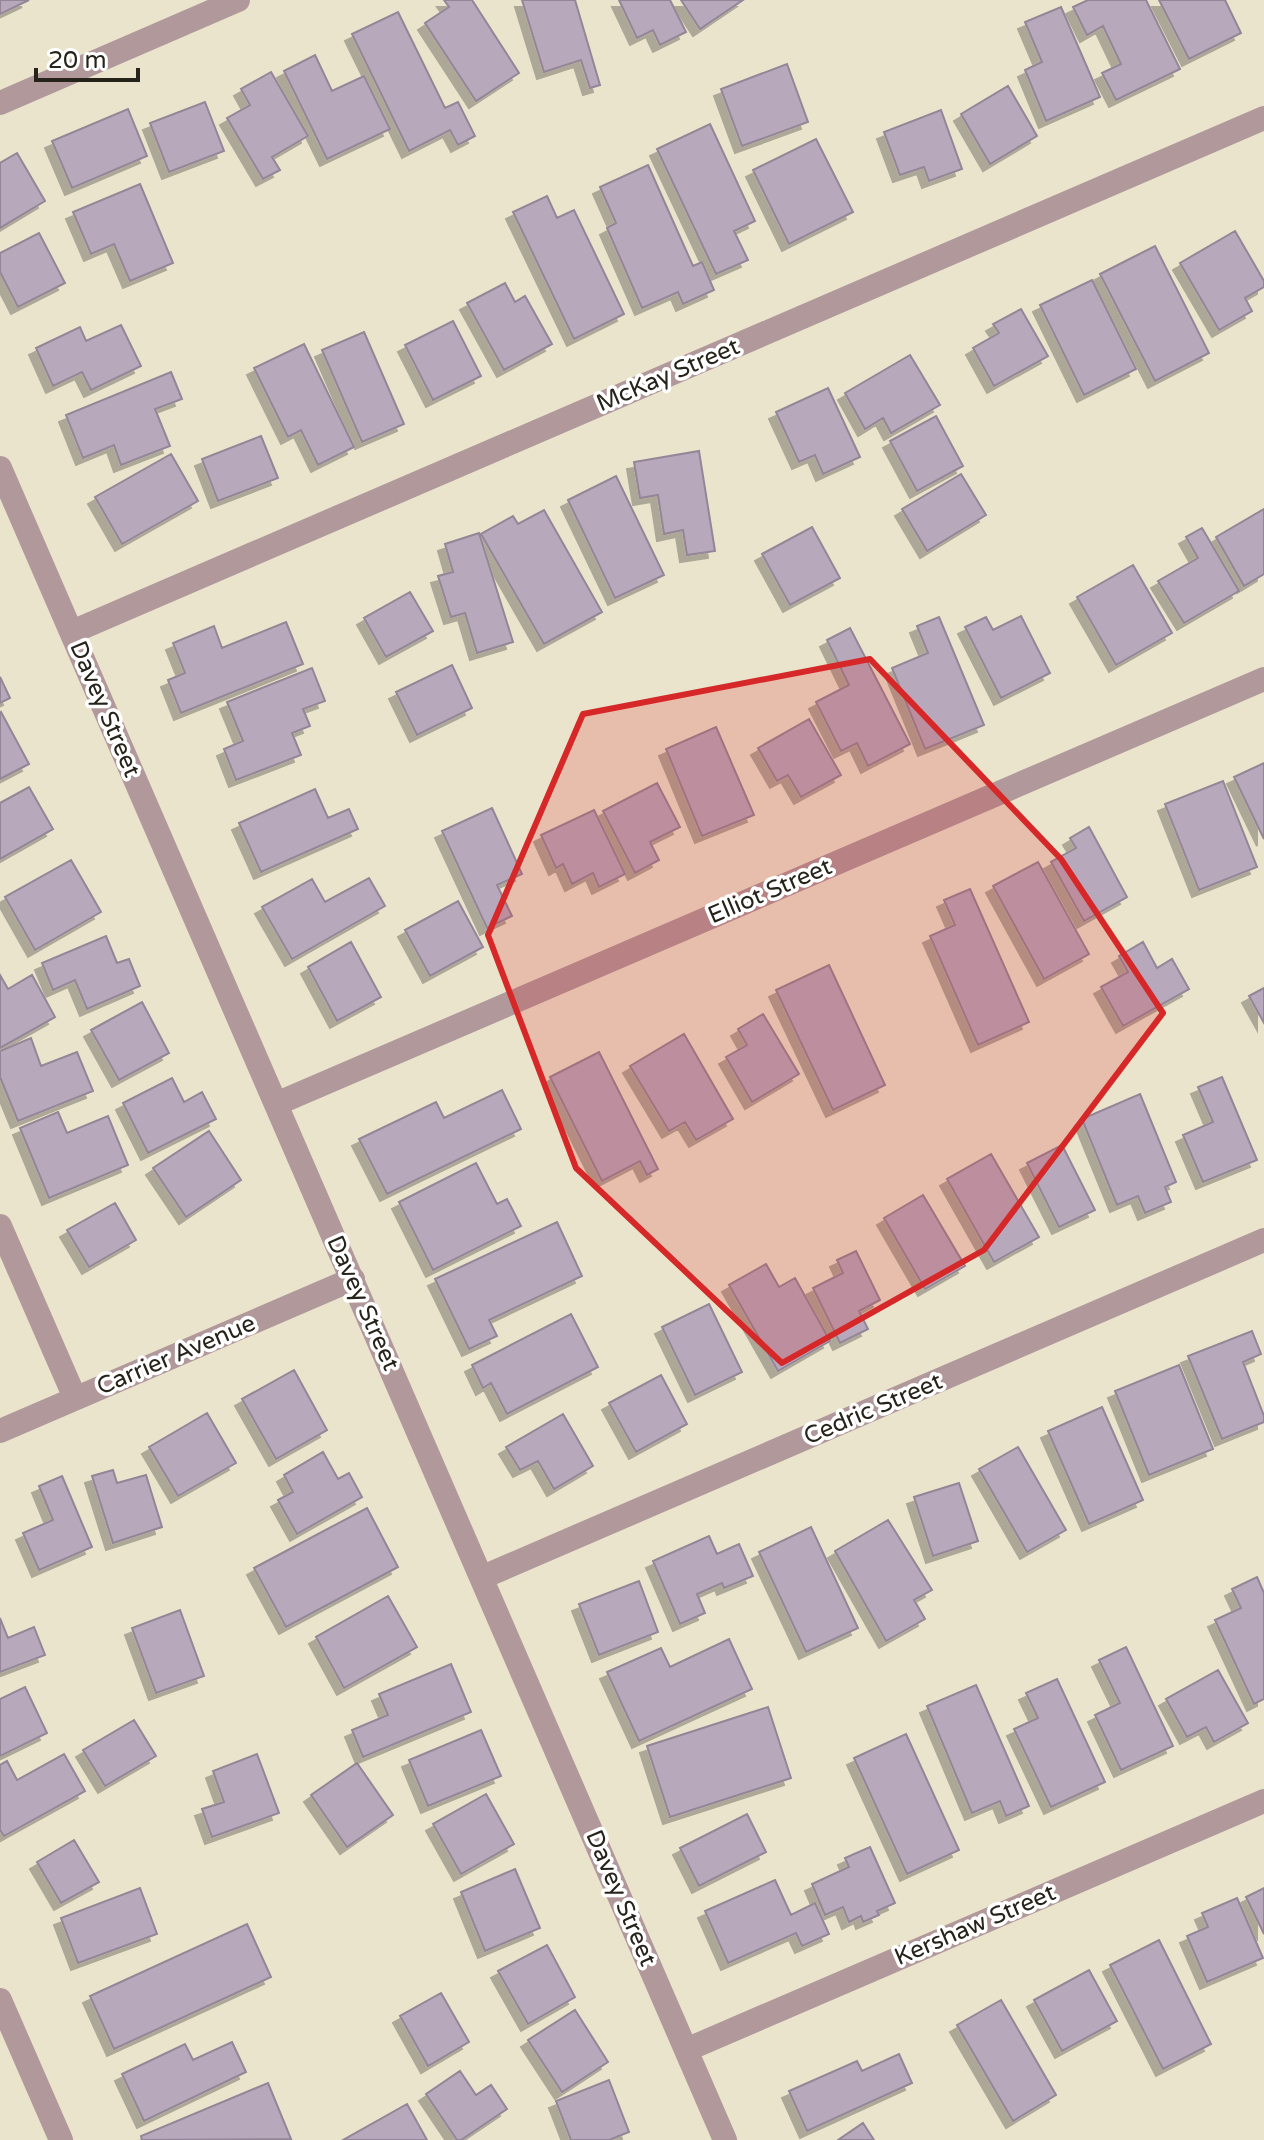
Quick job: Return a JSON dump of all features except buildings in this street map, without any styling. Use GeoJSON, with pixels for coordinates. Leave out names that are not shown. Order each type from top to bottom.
{"type":"FeatureCollection","features":[{"type":"Feature","properties":{"kind":"street"},"geometry":{"type":"LineString","coordinates":[[0,103],[238,0]]}},
{"type":"Feature","properties":{"kind":"street","name":"McKay Street"},"geometry":{"type":"LineString","coordinates":[[72,632],[1264,118]]}},
{"type":"Feature","properties":{"kind":"street","name":"Davey Street"},"geometry":{"type":"LineString","coordinates":[[0,468],[725,2140]]}},
{"type":"Feature","properties":{"kind":"street","name":"Elliot Street"},"geometry":{"type":"LineString","coordinates":[[276,1104],[1264,679]]}},
{"type":"Feature","properties":{"kind":"street"},"geometry":{"type":"LineString","coordinates":[[0,1226],[75,1398]]}},
{"type":"Feature","properties":{"kind":"street","name":"Cedric Street"},"geometry":{"type":"LineString","coordinates":[[483,1577],[1264,1240]]}},
{"type":"Feature","properties":{"kind":"street","name":"Carrier Avenue"},"geometry":{"type":"LineString","coordinates":[[0,1431],[353,1279]]}},
{"type":"Feature","properties":{"kind":"street","name":"Kershaw Street"},"geometry":{"type":"LineString","coordinates":[[686,2050],[1264,1801]]}},
{"type":"Feature","properties":{"kind":"street"},"geometry":{"type":"LineString","coordinates":[[0,2000],[61,2140]]}},
{"type":"Feature","properties":{"kind":"highlighted area"},"geometry":{"type":"Polygon","coordinates":[[[870,659],[1061,859],[1163,1013],[984,1250],[782,1363],[576,1168],[488,935],[583,714],[870,659]]]}}]}
